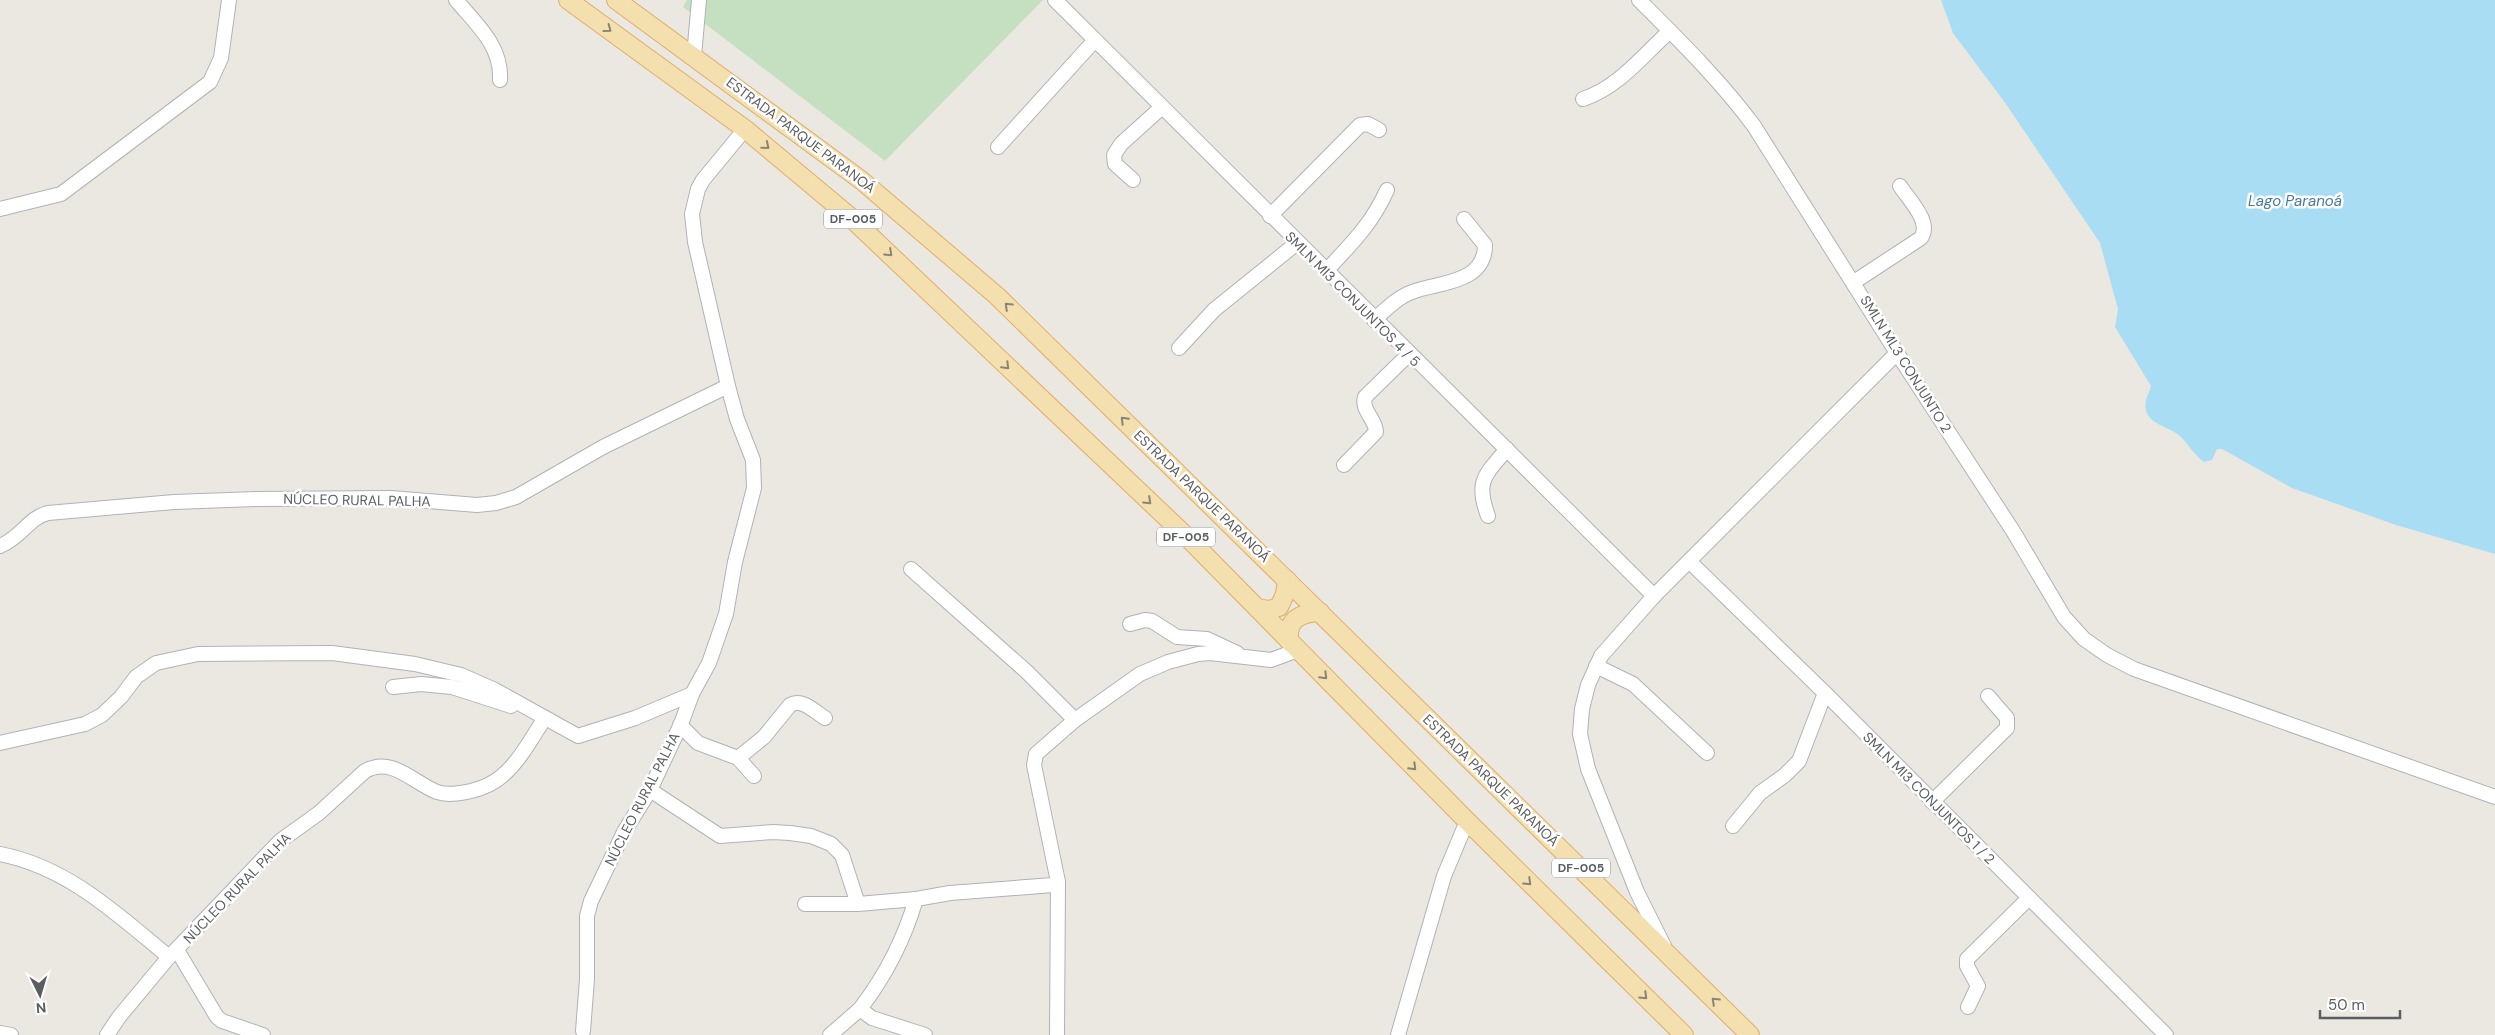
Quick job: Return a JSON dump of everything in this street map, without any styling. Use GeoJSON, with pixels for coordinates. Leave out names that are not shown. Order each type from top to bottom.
{"type":"FeatureCollection","features":[{"type":"Feature","properties":{"kind":"main road","name":"ESTRADA PARQUE PARANOÁ"},"geometry":{"type":"LineString","coordinates":[[616,0],[825,152],[943,247],[1011,309],[1750,1035]]}},
{"type":"Feature","properties":{"kind":"main road","name":"ESTRADA PARQUE PARANOÁ"},"geometry":{"type":"LineString","coordinates":[[575,3],[745,129],[849,216],[949,309],[1014,374],[1188,538],[1670,1028],[1684,1035]]}},
{"type":"Feature","properties":{"kind":"main road"},"geometry":{"type":"LineString","coordinates":[[1257,608],[1269,610],[1279,607],[1285,594],[1288,580]]}},
{"type":"Feature","properties":{"kind":"main road"},"geometry":{"type":"LineString","coordinates":[[1294,646],[1290,626],[1294,619],[1302,614],[1320,612]]}},
{"type":"Feature","properties":{"kind":"street"},"geometry":{"type":"LineString","coordinates":[[0,209],[61,194],[210,82],[221,58],[229,0]]}},
{"type":"Feature","properties":{"kind":"street"},"geometry":{"type":"LineString","coordinates":[[456,0],[493,46],[499,57],[500,80]]}},
{"type":"Feature","properties":{"kind":"street"},"geometry":{"type":"LineString","coordinates":[[694,56],[699,0]]}},
{"type":"Feature","properties":{"kind":"street","name":"SMLN MI3 CONJUNTOS 4 / 5"},"geometry":{"type":"LineString","coordinates":[[1055,0],[1374,320],[1654,596]]}},
{"type":"Feature","properties":{"kind":"street","name":"SMLN ML3 CONJUNTO 2"},"geometry":{"type":"LineString","coordinates":[[1639,0],[1686,46],[1736,101],[1754,126],[1854,282],[1897,354],[2013,531],[2064,617],[2084,639],[2107,655],[2134,668],[2495,797]]}},
{"type":"Feature","properties":{"kind":"street"},"geometry":{"type":"LineString","coordinates":[[1583,99],[1603,92],[1616,82],[1670,31]]}},
{"type":"Feature","properties":{"kind":"street"},"geometry":{"type":"LineString","coordinates":[[998,147],[1095,40]]}},
{"type":"Feature","properties":{"kind":"street"},"geometry":{"type":"LineString","coordinates":[[1133,180],[1115,164],[1114,155],[1121,144],[1162,107]]}},
{"type":"Feature","properties":{"kind":"street"},"geometry":{"type":"LineString","coordinates":[[1270,216],[1360,125],[1368,124],[1379,130]]}},
{"type":"Feature","properties":{"kind":"street","name":"NÚCLEO RURAL PALHA"},"geometry":{"type":"LineString","coordinates":[[583,1031],[587,978],[587,916],[591,901],[624,832],[650,790],[692,694],[709,663],[726,614],[735,562],[754,488],[753,460],[737,419],[728,386],[695,242],[692,214],[698,189],[703,180],[745,129]]}},
{"type":"Feature","properties":{"kind":"street"},"geometry":{"type":"LineString","coordinates":[[1854,282],[1921,238],[1924,234],[1925,224],[1900,186]]}},
{"type":"Feature","properties":{"kind":"street"},"geometry":{"type":"LineString","coordinates":[[1326,271],[1360,235],[1378,211],[1387,190]]}},
{"type":"Feature","properties":{"kind":"street"},"geometry":{"type":"LineString","coordinates":[[1374,320],[1411,292],[1454,282],[1466,276],[1478,264],[1484,252],[1485,244],[1464,219]]}},
{"type":"Feature","properties":{"kind":"street"},"geometry":{"type":"LineString","coordinates":[[1179,348],[1214,310],[1297,243]]}},
{"type":"Feature","properties":{"kind":"street"},"geometry":{"type":"LineString","coordinates":[[1344,465],[1376,432],[1375,423],[1365,408],[1366,397],[1409,354]]}},
{"type":"Feature","properties":{"kind":"street"},"geometry":{"type":"LineString","coordinates":[[1669,957],[1637,892],[1583,753],[1580,734],[1582,709],[1588,685],[1607,647],[1654,596],[1897,354]]}},
{"type":"Feature","properties":{"kind":"street","name":"NÚCLEO RURAL PALHA"},"geometry":{"type":"LineString","coordinates":[[0,546],[23,532],[38,515],[48,513],[174,502],[257,499],[390,498],[477,505],[496,502],[516,497],[603,448],[728,386]]}},
{"type":"Feature","properties":{"kind":"street"},"geometry":{"type":"LineString","coordinates":[[1488,516],[1481,497],[1482,483],[1507,449]]}},
{"type":"Feature","properties":{"kind":"street","name":"SMLN MI3 CONJUNTOS 1 / 2"},"geometry":{"type":"LineString","coordinates":[[1690,562],[1825,693],[2166,1035]]}},
{"type":"Feature","properties":{"kind":"street"},"geometry":{"type":"LineString","coordinates":[[911,569],[1027,672],[1075,720]]}},
{"type":"Feature","properties":{"kind":"street"},"geometry":{"type":"LineString","coordinates":[[1130,624],[1145,620],[1152,621],[1177,637],[1207,639],[1244,657]]}},
{"type":"Feature","properties":{"kind":"street"},"geometry":{"type":"LineString","coordinates":[[1058,1035],[1058,882],[1034,761],[1036,754],[1075,720],[1140,674],[1168,662],[1198,654],[1271,660],[1294,646]]}},
{"type":"Feature","properties":{"kind":"street"},"geometry":{"type":"LineString","coordinates":[[0,743],[85,724],[102,715],[121,697],[136,678],[156,663],[198,654],[332,653],[415,664],[461,675],[495,690],[573,734],[584,736],[692,694]]}},
{"type":"Feature","properties":{"kind":"street"},"geometry":{"type":"LineString","coordinates":[[1596,666],[1632,684],[1708,754]]}},
{"type":"Feature","properties":{"kind":"street"},"geometry":{"type":"LineString","coordinates":[[392,687],[421,684],[452,686],[508,706],[526,709]]}},
{"type":"Feature","properties":{"kind":"street"},"geometry":{"type":"LineString","coordinates":[[1733,826],[1760,793],[1785,775],[1799,761],[1825,693]]}},
{"type":"Feature","properties":{"kind":"street"},"geometry":{"type":"LineString","coordinates":[[1932,802],[2007,728],[2009,724],[2007,718],[1988,696]]}},
{"type":"Feature","properties":{"kind":"street"},"geometry":{"type":"LineString","coordinates":[[738,758],[759,742],[790,705],[795,702],[802,703],[825,718]]}},
{"type":"Feature","properties":{"kind":"street","name":"NÚCLEO RURAL PALHA"},"geometry":{"type":"LineString","coordinates":[[107,1035],[119,1017],[173,954],[280,841],[319,813],[365,771],[380,765],[387,766],[438,792],[459,794],[473,791],[487,786],[502,776],[515,762],[545,718]]}},
{"type":"Feature","properties":{"kind":"street"},"geometry":{"type":"LineString","coordinates":[[680,725],[698,743],[738,758],[754,776]]}},
{"type":"Feature","properties":{"kind":"street"},"geometry":{"type":"LineString","coordinates":[[650,790],[720,836],[781,832],[811,836],[831,844],[842,855],[858,904]]}},
{"type":"Feature","properties":{"kind":"street"},"geometry":{"type":"LineString","coordinates":[[1398,1035],[1444,876],[1467,822]]}},
{"type":"Feature","properties":{"kind":"street"},"geometry":{"type":"LineString","coordinates":[[0,854],[27,862],[72,882],[102,902],[173,954],[217,1017],[222,1021],[263,1035]]}},
{"type":"Feature","properties":{"kind":"street"},"geometry":{"type":"LineString","coordinates":[[805,904],[858,904],[916,900],[950,893],[1053,885],[1058,882]]}},
{"type":"Feature","properties":{"kind":"street"},"geometry":{"type":"LineString","coordinates":[[1616,904],[1637,892]]}},
{"type":"Feature","properties":{"kind":"street"},"geometry":{"type":"LineString","coordinates":[[1968,1008],[1978,986],[1967,966],[1967,959],[2029,898]]}},
{"type":"Feature","properties":{"kind":"street"},"geometry":{"type":"LineString","coordinates":[[830,1035],[860,1009],[876,988],[895,955],[916,900]]}},
{"type":"Feature","properties":{"kind":"street"},"geometry":{"type":"LineString","coordinates":[[860,1009],[872,1018],[925,1035]]}},
{"type":"Feature","properties":{"kind":"street"},"geometry":{"type":"LineString","coordinates":[[0,1033],[11,1035]]}},
{"type":"Feature","properties":{"kind":"green space"},"geometry":{"type":"Polygon","coordinates":[[[687,0],[1043,0],[885,161],[683,7],[687,0]]]}},
{"type":"Feature","properties":{"kind":"water","name":"Lago Paranoá"},"geometry":{"type":"Polygon","coordinates":[[[1941,0],[2495,0],[2495,554],[2396,525],[2292,488],[2222,449],[2217,449],[2212,460],[2204,462],[2181,437],[2152,420],[2146,408],[2146,400],[2151,386],[2115,327],[2118,309],[2100,243],[2006,104],[1953,33],[1941,0]]]}}]}
